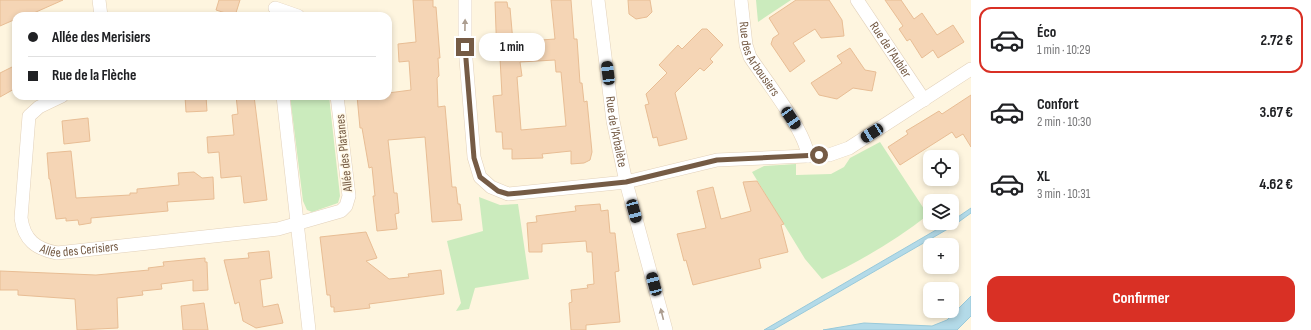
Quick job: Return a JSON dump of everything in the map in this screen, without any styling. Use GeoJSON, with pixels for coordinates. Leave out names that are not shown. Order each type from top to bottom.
{"type":"FeatureCollection","features":[{"type":"Feature","properties":{"kind":"street"},"geometry":{"type":"LineString","coordinates":[[99,0],[100,12]]}},
{"type":"Feature","properties":{"kind":"street"},"geometry":{"type":"LineString","coordinates":[[465,0],[465,47],[474,158],[480,177],[491,187],[508,194],[626,182],[717,160],[829,155],[849,148],[971,69]]}},
{"type":"Feature","properties":{"kind":"street","name":"Rue de l’Arbalète"},"geometry":{"type":"LineString","coordinates":[[598,0],[613,121],[626,182],[666,330]]}},
{"type":"Feature","properties":{"kind":"street","name":"Rue des Arbousiers"},"geometry":{"type":"LineString","coordinates":[[741,0],[746,45],[750,58],[799,130],[807,146],[808,156]]}},
{"type":"Feature","properties":{"kind":"street","name":"Rue de l'Aubier"},"geometry":{"type":"LineString","coordinates":[[857,0],[924,100]]}},
{"type":"Feature","properties":{"kind":"street"},"geometry":{"type":"LineString","coordinates":[[276,8],[287,12]]}},
{"type":"Feature","properties":{"kind":"street","name":"Allée des Cerisiers"},"geometry":{"type":"LineString","coordinates":[[54,100],[33,111],[29,116],[27,123],[21,218],[22,228],[28,240],[35,247],[57,253],[278,229],[297,224]]}},
{"type":"Feature","properties":{"kind":"street"},"geometry":{"type":"LineString","coordinates":[[283,100],[309,330]]}},
{"type":"Feature","properties":{"kind":"street","name":"Allée des Platanes"},"geometry":{"type":"LineString","coordinates":[[297,224],[341,211],[346,206],[349,196],[337,100]]}},
{"type":"Feature","properties":{"kind":"green space"},"geometry":{"type":"Polygon","coordinates":[[[756,0],[791,0],[758,22],[756,0]]]}},
{"type":"Feature","properties":{"kind":"green space"},"geometry":{"type":"Polygon","coordinates":[[[290,100],[329,100],[340,196],[338,203],[312,212],[307,210],[303,201],[290,100]]]}},
{"type":"Feature","properties":{"kind":"green space"},"geometry":{"type":"Polygon","coordinates":[[[880,142],[923,207],[923,219],[877,250],[822,279],[805,259],[752,172],[764,166],[796,164],[796,175],[831,174],[844,167],[850,158],[880,142]]]}},
{"type":"Feature","properties":{"kind":"green space"},"geometry":{"type":"Polygon","coordinates":[[[479,197],[500,205],[518,204],[529,279],[475,288],[469,309],[456,311],[461,303],[447,241],[483,231],[479,197]]]}},
{"type":"Feature","properties":{"kind":"water"},"geometry":{"type":"Polygon","coordinates":[[[971,208],[971,213],[959,222],[959,216],[971,208]]]}},
{"type":"Feature","properties":{"kind":"water"},"geometry":{"type":"Polygon","coordinates":[[[936,230],[946,230],[932,238],[923,238],[923,243],[773,330],[764,330],[936,230]]]}},
{"type":"Feature","properties":{"kind":"water"},"geometry":{"type":"Polygon","coordinates":[[[971,296],[971,316],[957,330],[823,330],[864,323],[932,326],[949,318],[959,318],[959,308],[971,296]]]}},
{"type":"Feature","properties":{"kind":"building"},"geometry":{"type":"Polygon","coordinates":[[[0,0],[63,0],[36,12],[12,12],[12,21],[0,26],[0,0]]]}},
{"type":"Feature","properties":{"kind":"building"},"geometry":{"type":"Polygon","coordinates":[[[219,0],[240,0],[236,12],[222,12],[216,10],[219,0]]]}},
{"type":"Feature","properties":{"kind":"building"},"geometry":{"type":"Polygon","coordinates":[[[413,0],[433,0],[433,7],[436,7],[440,58],[438,58],[439,76],[437,78],[438,107],[445,106],[452,187],[456,187],[462,220],[432,222],[425,137],[388,140],[394,193],[397,193],[399,213],[395,214],[397,229],[377,231],[373,196],[375,196],[372,167],[369,168],[362,128],[360,128],[357,100],[392,100],[392,92],[411,90],[409,61],[399,62],[398,44],[416,42],[413,0]]]}},
{"type":"Feature","properties":{"kind":"building"},"geometry":{"type":"Polygon","coordinates":[[[551,0],[571,0],[574,39],[577,39],[580,83],[582,83],[584,102],[587,101],[592,152],[590,160],[584,163],[571,164],[571,151],[542,154],[543,158],[512,159],[512,149],[503,149],[502,132],[496,132],[493,96],[502,95],[500,58],[497,58],[495,2],[507,2],[508,8],[510,8],[513,42],[555,39],[551,0]],[[555,60],[520,62],[522,76],[517,77],[521,130],[566,126],[561,72],[556,72],[555,60]]]}},
{"type":"Feature","properties":{"kind":"building"},"geometry":{"type":"Polygon","coordinates":[[[628,0],[650,0],[652,12],[647,17],[636,19],[629,14],[628,0]]]}},
{"type":"Feature","properties":{"kind":"building"},"geometry":{"type":"Polygon","coordinates":[[[796,0],[829,0],[842,20],[844,36],[821,38],[815,29],[793,43],[805,61],[790,72],[771,44],[773,38],[779,34],[769,18],[796,0]]]}},
{"type":"Feature","properties":{"kind":"building"},"geometry":{"type":"Polygon","coordinates":[[[885,0],[901,0],[914,19],[922,13],[937,35],[953,25],[964,42],[938,58],[933,50],[922,58],[910,39],[907,41],[899,29],[903,26],[885,0]]]}},
{"type":"Feature","properties":{"kind":"building"},"geometry":{"type":"Polygon","coordinates":[[[702,29],[707,29],[723,45],[710,59],[713,62],[704,71],[700,68],[675,93],[687,139],[659,146],[657,137],[653,138],[645,105],[649,104],[646,94],[667,73],[659,65],[678,45],[682,49],[702,29]]]}},
{"type":"Feature","properties":{"kind":"building"},"geometry":{"type":"Polygon","coordinates":[[[850,48],[865,70],[876,72],[872,91],[853,88],[837,99],[819,95],[811,83],[842,63],[837,56],[850,48]]]}},
{"type":"Feature","properties":{"kind":"building"},"geometry":{"type":"Polygon","coordinates":[[[12,67],[12,90],[0,97],[0,73],[12,67]]]}},
{"type":"Feature","properties":{"kind":"building"},"geometry":{"type":"Polygon","coordinates":[[[971,95],[971,147],[963,134],[956,138],[952,132],[900,165],[888,147],[908,134],[906,131],[939,111],[942,114],[971,95]]]}},
{"type":"Feature","properties":{"kind":"building"},"geometry":{"type":"Polygon","coordinates":[[[185,100],[206,100],[207,111],[186,112],[185,100]]]}},
{"type":"Feature","properties":{"kind":"building"},"geometry":{"type":"Polygon","coordinates":[[[236,100],[254,100],[267,200],[244,203],[241,176],[221,178],[219,152],[208,153],[207,137],[234,135],[232,115],[238,114],[236,100]]]}},
{"type":"Feature","properties":{"kind":"building"},"geometry":{"type":"Polygon","coordinates":[[[88,118],[90,141],[64,144],[62,121],[88,118]]]}},
{"type":"Feature","properties":{"kind":"building"},"geometry":{"type":"Polygon","coordinates":[[[71,151],[76,198],[130,195],[130,193],[137,193],[137,189],[179,185],[178,173],[194,172],[202,178],[213,177],[214,199],[167,202],[168,211],[91,218],[91,223],[79,225],[78,220],[66,221],[66,218],[56,219],[49,179],[47,153],[71,151]]]}},
{"type":"Feature","properties":{"kind":"building"},"geometry":{"type":"Polygon","coordinates":[[[757,181],[784,224],[781,225],[788,252],[759,259],[761,268],[693,285],[686,260],[684,261],[677,234],[706,228],[697,191],[713,187],[721,219],[751,211],[743,182],[757,181]]]}},
{"type":"Feature","properties":{"kind":"building"},"geometry":{"type":"Polygon","coordinates":[[[600,204],[601,211],[608,210],[610,233],[615,233],[619,271],[615,272],[620,322],[586,325],[586,330],[571,330],[569,303],[572,302],[571,290],[588,288],[587,285],[594,284],[592,252],[587,252],[586,241],[542,244],[542,252],[529,252],[527,223],[537,222],[536,216],[576,211],[575,206],[600,204]]]}},
{"type":"Feature","properties":{"kind":"building"},"geometry":{"type":"Polygon","coordinates":[[[366,232],[377,258],[366,261],[389,279],[409,277],[408,274],[441,270],[444,294],[369,304],[370,308],[334,312],[334,307],[331,307],[330,295],[327,295],[320,237],[366,232]]]}},
{"type":"Feature","properties":{"kind":"building"},"geometry":{"type":"Polygon","coordinates":[[[269,251],[272,278],[260,280],[263,307],[278,304],[283,323],[256,328],[243,321],[239,302],[235,304],[224,260],[249,258],[248,253],[269,251]]]}},
{"type":"Feature","properties":{"kind":"building"},"geometry":{"type":"Polygon","coordinates":[[[205,258],[205,262],[207,262],[208,290],[193,291],[193,280],[161,284],[162,289],[142,291],[143,295],[117,298],[118,328],[77,330],[75,299],[18,295],[18,290],[0,290],[0,271],[96,275],[149,270],[148,268],[164,266],[163,262],[205,258]]]}},
{"type":"Feature","properties":{"kind":"building"},"geometry":{"type":"Polygon","coordinates":[[[204,303],[208,330],[183,330],[181,306],[204,303]]]}},
{"type":"Feature","properties":{"kind":"route"},"geometry":{"type":"LineString","coordinates":[[465,47],[474,158],[480,177],[498,191],[508,194],[626,182],[717,160],[734,158],[819,155]]}}]}
